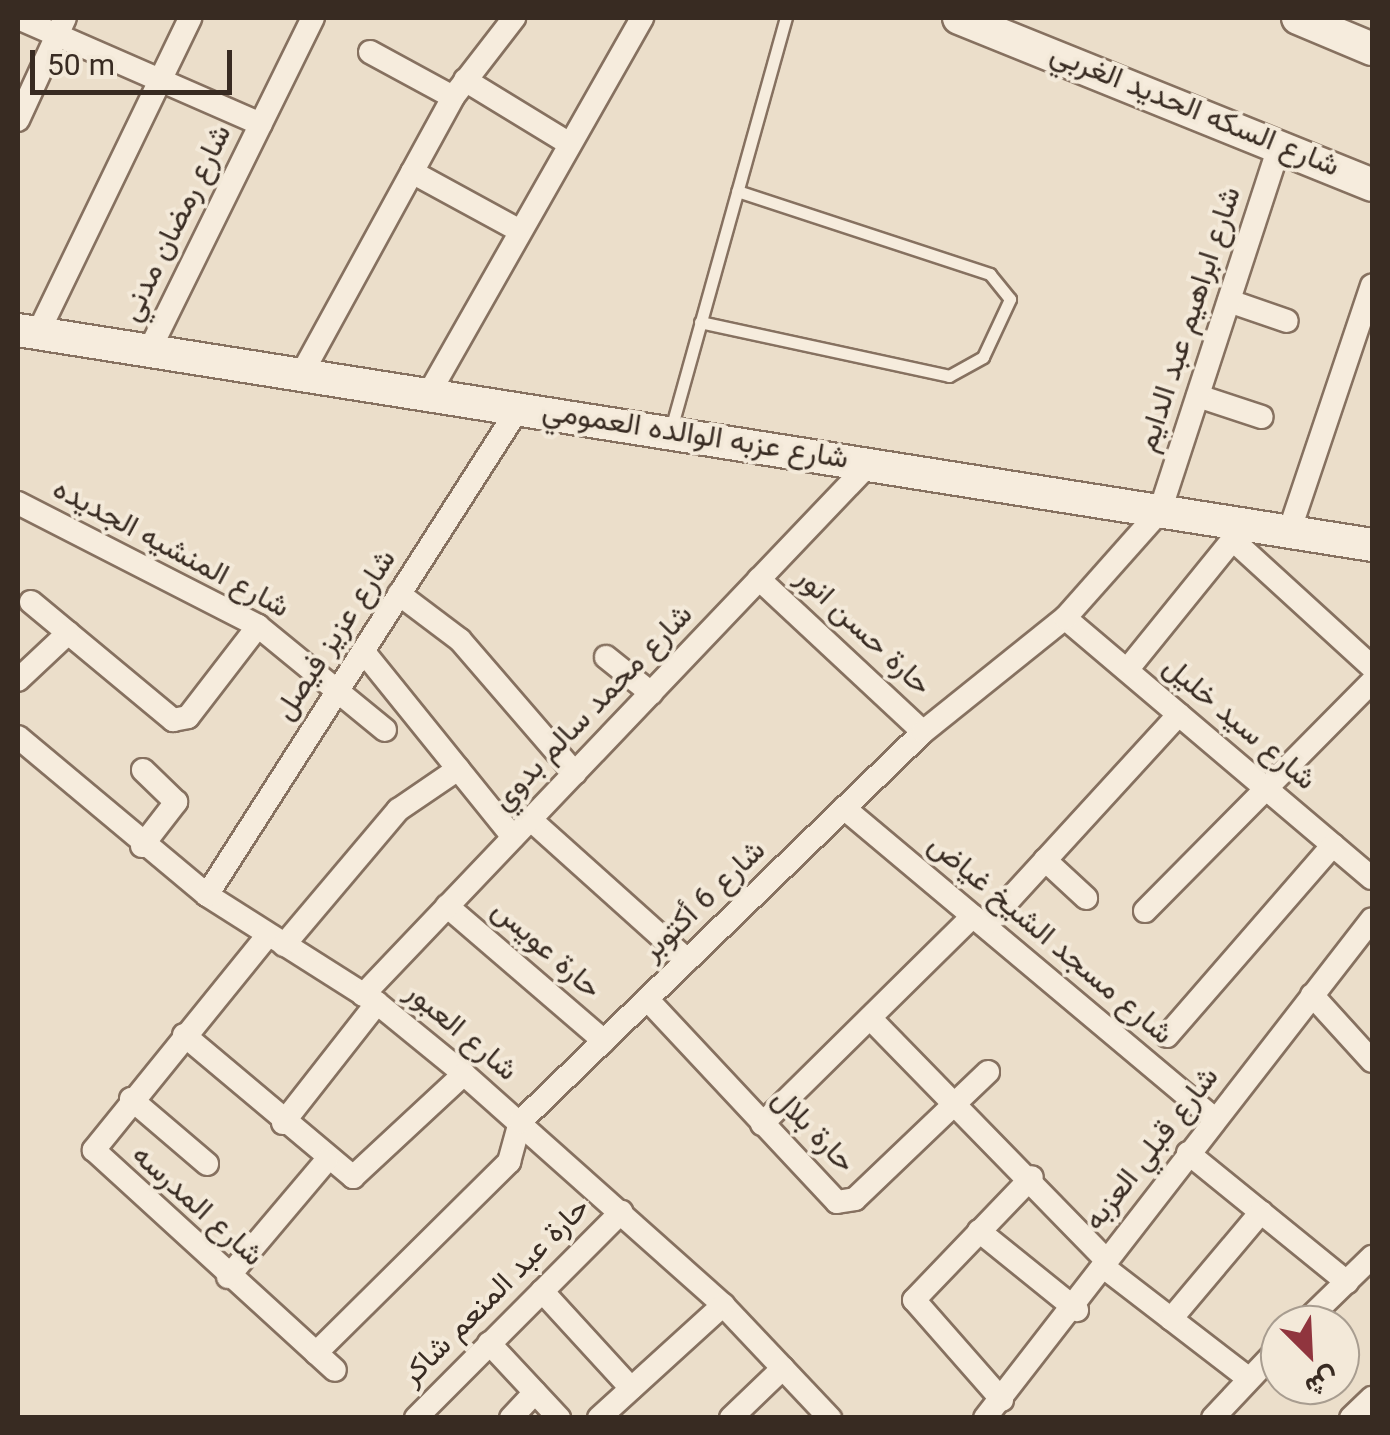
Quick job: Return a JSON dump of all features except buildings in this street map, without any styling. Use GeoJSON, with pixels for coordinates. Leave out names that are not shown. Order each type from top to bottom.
{"type":"FeatureCollection","features":[{"type":"Feature","properties":{"kind":"street"},"geometry":{"type":"LineString","coordinates":[[18,18],[60,26],[160,80],[261,124]]}},
{"type":"Feature","properties":{"kind":"street"},"geometry":{"type":"LineString","coordinates":[[25,335],[190,18]]}},
{"type":"Feature","properties":{"kind":"street","name":"شارع رمضان مدني"},"geometry":{"type":"LineString","coordinates":[[150,350],[313,18]]}},
{"type":"Feature","properties":{"kind":"street"},"geometry":{"type":"LineString","coordinates":[[300,374],[459,88],[514,18]]}},
{"type":"Feature","properties":{"kind":"street"},"geometry":{"type":"LineString","coordinates":[[428,395],[642,18]]}},
{"type":"Feature","properties":{"kind":"street","name":"شارع السكه الحديد الغربي"},"geometry":{"type":"LineString","coordinates":[[959,18],[1372,185]]}},
{"type":"Feature","properties":{"kind":"street"},"geometry":{"type":"LineString","coordinates":[[1298,18],[1372,49]]}},
{"type":"Feature","properties":{"kind":"street"},"geometry":{"type":"LineString","coordinates":[[18,120],[60,26]]}},
{"type":"Feature","properties":{"kind":"street"},"geometry":{"type":"LineString","coordinates":[[370,52],[459,88],[570,144]]}},
{"type":"Feature","properties":{"kind":"street","name":"شارع ابراهيم عبد الدايم"},"geometry":{"type":"LineString","coordinates":[[1160,511],[1279,147]]}},
{"type":"Feature","properties":{"kind":"street"},"geometry":{"type":"LineString","coordinates":[[412,172],[520,231]]}},
{"type":"Feature","properties":{"kind":"street"},"geometry":{"type":"LineString","coordinates":[[1290,532],[1372,286]]}},
{"type":"Feature","properties":{"kind":"street"},"geometry":{"type":"LineString","coordinates":[[1229,300],[1286,321]]}},
{"type":"Feature","properties":{"kind":"street","name":"شارع عزبه الوالده العمومي"},"geometry":{"type":"LineString","coordinates":[[25,335],[150,350],[1160,511],[1239,532],[1290,532],[1372,545]]}},
{"type":"Feature","properties":{"kind":"street"},"geometry":{"type":"LineString","coordinates":[[1198,396],[1262,416]]}},
{"type":"Feature","properties":{"kind":"street","name":"شارع عزيز فيصل"},"geometry":{"type":"LineString","coordinates":[[207,895],[518,409]]}},
{"type":"Feature","properties":{"kind":"street","name":"شارع محمد سالم بدوي"},"geometry":{"type":"LineString","coordinates":[[284,1123],[370,999],[448,906],[868,464]]}},
{"type":"Feature","properties":{"kind":"street","name":"شارع المنشيه الجديده"},"geometry":{"type":"LineString","coordinates":[[18,503],[258,626],[341,686],[385,730]]}},
{"type":"Feature","properties":{"kind":"street","name":"شارع 6 أكتوبر"},"geometry":{"type":"LineString","coordinates":[[316,1353],[509,1162],[520,1122],[923,732],[1065,618],[1160,511]]}},
{"type":"Feature","properties":{"kind":"street"},"geometry":{"type":"LineString","coordinates":[[1127,670],[1239,532],[1372,667]]}},
{"type":"Feature","properties":{"kind":"street","name":"حارة حسن انور"},"geometry":{"type":"LineString","coordinates":[[759,579],[923,732]]}},
{"type":"Feature","properties":{"kind":"street"},"geometry":{"type":"LineString","coordinates":[[399,594],[460,640],[574,773]]}},
{"type":"Feature","properties":{"kind":"street"},"geometry":{"type":"LineString","coordinates":[[31,602],[178,720],[258,626]]}},
{"type":"Feature","properties":{"kind":"street","name":"شارع سيد خليل"},"geometry":{"type":"LineString","coordinates":[[1065,618],[1372,878]]}},
{"type":"Feature","properties":{"kind":"street"},"geometry":{"type":"LineString","coordinates":[[18,680],[68,633]]}},
{"type":"Feature","properties":{"kind":"street"},"geometry":{"type":"LineString","coordinates":[[364,651],[513,837]]}},
{"type":"Feature","properties":{"kind":"street"},"geometry":{"type":"LineString","coordinates":[[606,658],[651,693]]}},
{"type":"Feature","properties":{"kind":"street"},"geometry":{"type":"LineString","coordinates":[[1145,911],[1372,682]]}},
{"type":"Feature","properties":{"kind":"street"},"geometry":{"type":"LineString","coordinates":[[762,1124],[870,1018],[1045,860],[1179,714]]}},
{"type":"Feature","properties":{"kind":"street","name":"شارع العبور"},"geometry":{"type":"LineString","coordinates":[[18,737],[142,846],[207,895],[370,999],[464,1074],[723,1305],[830,1418]]}},
{"type":"Feature","properties":{"kind":"street","name":"شارع المدرسه"},"geometry":{"type":"LineString","coordinates":[[335,1370],[228,1278],[95,1154],[131,1099],[184,1035],[398,810],[458,769]]}},
{"type":"Feature","properties":{"kind":"street"},"geometry":{"type":"LineString","coordinates":[[142,846],[176,802],[143,770]]}},
{"type":"Feature","properties":{"kind":"street","name":"شارع مسجد الشيخ غياض"},"geometry":{"type":"LineString","coordinates":[[844,808],[1215,1120]]}},
{"type":"Feature","properties":{"kind":"street"},"geometry":{"type":"LineString","coordinates":[[530,819],[687,960]]}},
{"type":"Feature","properties":{"kind":"street"},"geometry":{"type":"LineString","coordinates":[[1166,1036],[1333,844]]}},
{"type":"Feature","properties":{"kind":"street"},"geometry":{"type":"LineString","coordinates":[[1045,860],[1086,898]]}},
{"type":"Feature","properties":{"kind":"street","name":"حارة عويس"},"geometry":{"type":"LineString","coordinates":[[448,906],[604,1041]]}},
{"type":"Feature","properties":{"kind":"street","name":"شارع قبلي العزبه"},"geometry":{"type":"LineString","coordinates":[[985,1418],[1077,1310],[1188,1153],[1372,919]]}},
{"type":"Feature","properties":{"kind":"street"},"geometry":{"type":"LineString","coordinates":[[1312,995],[1372,1061]]}},
{"type":"Feature","properties":{"kind":"street","name":"حارة بلال"},"geometry":{"type":"LineString","coordinates":[[647,999],[762,1124],[844,1202],[988,1072]]}},
{"type":"Feature","properties":{"kind":"street"},"geometry":{"type":"LineString","coordinates":[[870,1018],[1032,1177],[1042,1200],[1106,1264],[1248,1378]]}},
{"type":"Feature","properties":{"kind":"street"},"geometry":{"type":"LineString","coordinates":[[184,1035],[345,1175],[368,1172],[464,1074]]}},
{"type":"Feature","properties":{"kind":"street"},"geometry":{"type":"LineString","coordinates":[[131,1099],[207,1164]]}},
{"type":"Feature","properties":{"kind":"street"},"geometry":{"type":"LineString","coordinates":[[1188,1153],[1347,1282]]}},
{"type":"Feature","properties":{"kind":"street"},"geometry":{"type":"LineString","coordinates":[[228,1278],[326,1161]]}},
{"type":"Feature","properties":{"kind":"street"},"geometry":{"type":"LineString","coordinates":[[1002,1400],[914,1304],[1032,1177]]}},
{"type":"Feature","properties":{"kind":"street","name":"حارة عبد المنعم شاكر"},"geometry":{"type":"LineString","coordinates":[[416,1418],[621,1212]]}},
{"type":"Feature","properties":{"kind":"street"},"geometry":{"type":"LineString","coordinates":[[1171,1319],[1261,1212]]}},
{"type":"Feature","properties":{"kind":"street"},"geometry":{"type":"LineString","coordinates":[[979,1231],[1077,1310]]}},
{"type":"Feature","properties":{"kind":"street"},"geometry":{"type":"LineString","coordinates":[[1323,1305],[1372,1257]]}},
{"type":"Feature","properties":{"kind":"street"},"geometry":{"type":"LineString","coordinates":[[542,1291],[631,1388]]}},
{"type":"Feature","properties":{"kind":"street"},"geometry":{"type":"LineString","coordinates":[[600,1418],[723,1305]]}},
{"type":"Feature","properties":{"kind":"street"},"geometry":{"type":"LineString","coordinates":[[489,1343],[558,1418]]}},
{"type":"Feature","properties":{"kind":"street"},"geometry":{"type":"LineString","coordinates":[[1213,1418],[1260,1366]]}},
{"type":"Feature","properties":{"kind":"street"},"geometry":{"type":"LineString","coordinates":[[730,1418],[783,1368]]}},
{"type":"Feature","properties":{"kind":"street"},"geometry":{"type":"LineString","coordinates":[[511,1418],[534,1392]]}},
{"type":"Feature","properties":{"kind":"street"},"geometry":{"type":"LineString","coordinates":[[1351,1418],[1372,1398]]}},
{"type":"Feature","properties":{"kind":"lane"},"geometry":{"type":"LineString","coordinates":[[670,433],[786,18]]}},
{"type":"Feature","properties":{"kind":"lane"},"geometry":{"type":"LineString","coordinates":[[700,322],[949,376],[983,357],[1010,300],[990,274],[737,191]]}}]}
